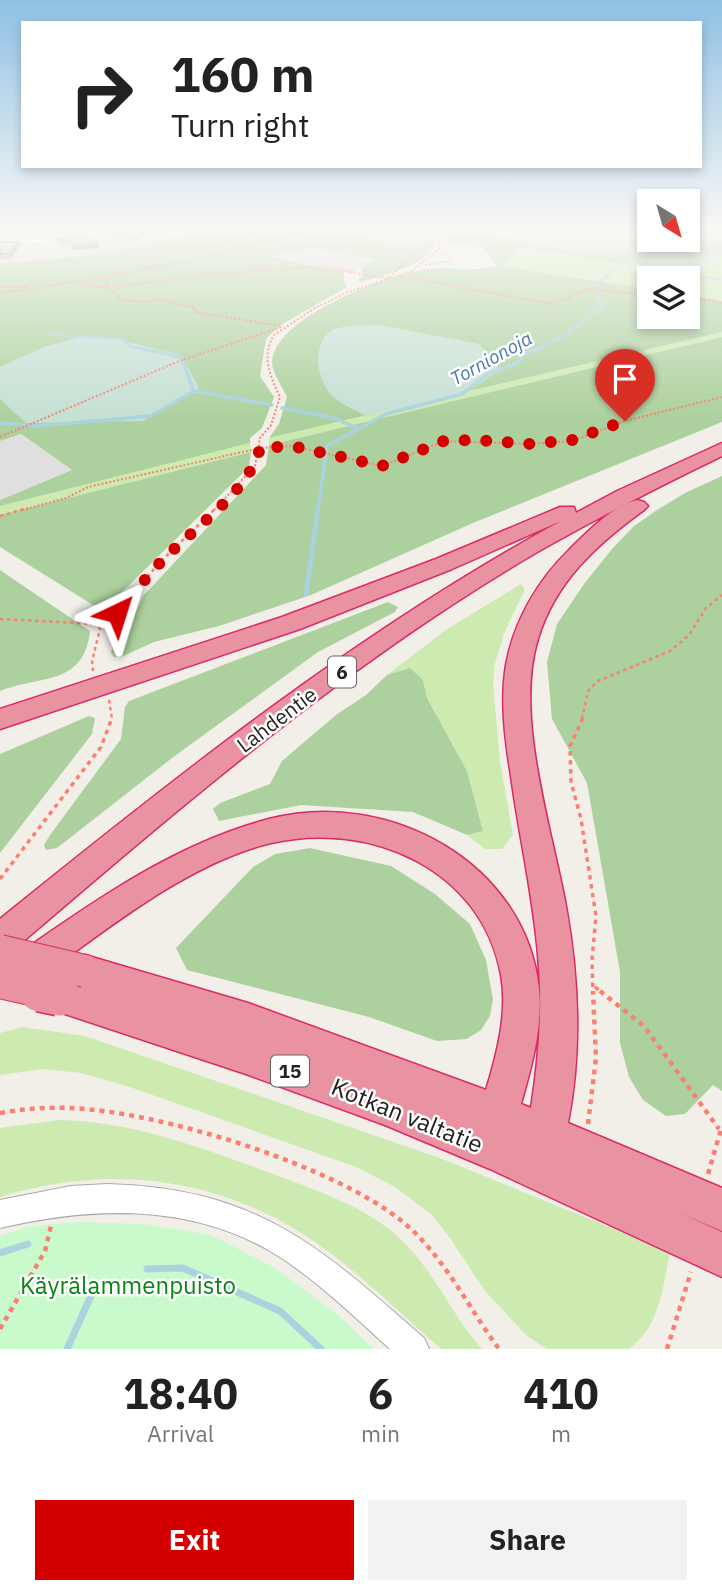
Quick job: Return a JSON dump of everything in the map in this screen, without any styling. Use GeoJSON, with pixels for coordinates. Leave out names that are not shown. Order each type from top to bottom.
{"type":"FeatureCollection","features":[{"type":"Feature","properties":{"kind":"highway"},"geometry":{"type":"LineString","coordinates":[[0,719],[302,619],[720,453]]}},
{"type":"Feature","properties":{"kind":"highway"},"geometry":{"type":"LineString","coordinates":[[0,984],[130,897],[165,876],[229,846],[283,828],[307,825],[336,824],[388,833],[435,854],[461,872],[490,903],[510,939],[520,979],[521,1003],[519,1029],[499,1114],[503,1139],[530,1147],[558,1052],[559,1002],[554,939],[520,740],[517,696],[527,632],[554,581],[571,558],[592,539],[649,498],[720,453]]}},
{"type":"Feature","properties":{"kind":"highway","name":"Lahdentie"},"geometry":{"type":"LineString","coordinates":[[0,940],[155,813],[371,651],[540,543],[647,484],[720,453]]}},
{"type":"Feature","properties":{"kind":"highway","name":"Kotkan valtatie"},"geometry":{"type":"LineString","coordinates":[[0,951],[72,983],[432,1124],[530,1147],[584,1149],[715,1194]]}},
{"type":"Feature","properties":{"kind":"highway","name":"Kotkan valtatie"},"geometry":{"type":"LineString","coordinates":[[0,984],[72,983],[279,1030],[499,1114]]}},
{"type":"Feature","properties":{"kind":"highway","name":"Kotkan valtatie"},"geometry":{"type":"LineString","coordinates":[[530,1147],[708,1261]]}},
{"type":"Feature","properties":{"kind":"street"},"geometry":{"type":"LineString","coordinates":[[0,1214],[54,1202],[102,1196],[181,1203],[245,1224],[298,1254],[413,1349]]}},
{"type":"Feature","properties":{"kind":"path"},"geometry":{"type":"LineString","coordinates":[[0,293],[22,290]]}},
{"type":"Feature","properties":{"kind":"path"},"geometry":{"type":"LineString","coordinates":[[111,290],[119,296],[118,300],[146,302],[157,299],[195,308],[194,312],[285,327]]}},
{"type":"Feature","properties":{"kind":"path"},"geometry":{"type":"LineString","coordinates":[[0,437],[182,360],[285,327],[353,290]]}},
{"type":"Feature","properties":{"kind":"path"},"geometry":{"type":"LineString","coordinates":[[474,290],[552,304],[586,290]]}},
{"type":"Feature","properties":{"kind":"path"},"geometry":{"type":"LineString","coordinates":[[598,290],[637,294]]}},
{"type":"Feature","properties":{"kind":"path"},"geometry":{"type":"LineString","coordinates":[[700,299],[722,303]]}},
{"type":"Feature","properties":{"kind":"path"},"geometry":{"type":"LineString","coordinates":[[0,619],[97,624],[117,613],[159,563],[236,489],[256,466],[260,438],[271,425],[281,397],[266,367],[270,340],[285,327]]}},
{"type":"Feature","properties":{"kind":"path"},"geometry":{"type":"LineString","coordinates":[[0,516],[65,498],[88,487],[260,448],[292,446],[382,466],[444,441],[531,444],[572,440],[625,421],[722,397]]}},
{"type":"Feature","properties":{"kind":"path"},"geometry":{"type":"LineString","coordinates":[[584,1149],[596,1058],[592,960],[597,916],[571,770],[570,746],[581,725],[588,691],[598,681],[670,651],[689,635],[706,608],[722,595]]}},
{"type":"Feature","properties":{"kind":"path"},"geometry":{"type":"LineString","coordinates":[[97,624],[100,629],[92,662],[97,678]]}},
{"type":"Feature","properties":{"kind":"path"},"geometry":{"type":"LineString","coordinates":[[0,879],[105,741],[113,724],[107,696]]}},
{"type":"Feature","properties":{"kind":"path"},"geometry":{"type":"LineString","coordinates":[[595,987],[644,1026],[720,1127],[715,1194]]}},
{"type":"Feature","properties":{"kind":"path"},"geometry":{"type":"LineString","coordinates":[[0,1112],[16,1108],[57,1107],[126,1116],[246,1145],[353,1189],[404,1223],[438,1259],[499,1349]]}},
{"type":"Feature","properties":{"kind":"path"},"geometry":{"type":"LineString","coordinates":[[0,1329],[45,1251],[54,1202]]}},
{"type":"Feature","properties":{"kind":"path"},"geometry":{"type":"LineString","coordinates":[[667,1349],[681,1312],[708,1261]]}},
{"type":"Feature","properties":{"kind":"shaded area"},"geometry":{"type":"Polygon","coordinates":[[[20,434],[72,470],[0,500],[0,441],[20,434]]]}},
{"type":"Feature","properties":{"kind":"green space"},"geometry":{"type":"Polygon","coordinates":[[[0,290],[342,290],[279,326],[266,339],[260,376],[274,397],[262,428],[250,438],[250,443],[0,506],[0,500],[72,470],[21,434],[0,441],[0,290]]]}},
{"type":"Feature","properties":{"kind":"green space"},"geometry":{"type":"Polygon","coordinates":[[[360,290],[637,290],[637,329],[700,329],[700,297],[722,301],[722,332],[269,438],[279,424],[287,397],[272,367],[277,346],[311,314],[360,290]]]}},
{"type":"Feature","properties":{"kind":"green space"},"geometry":{"type":"Polygon","coordinates":[[[700,290],[722,290],[722,301],[700,297],[700,290]]]}},
{"type":"Feature","properties":{"kind":"green space"},"geometry":{"type":"Polygon","coordinates":[[[379,325],[479,344],[494,359],[499,370],[464,394],[366,416],[332,396],[319,370],[319,351],[327,334],[335,329],[379,325]]]}},
{"type":"Feature","properties":{"kind":"green space"},"geometry":{"type":"Polygon","coordinates":[[[722,332],[722,337],[269,445],[269,438],[722,332]]]}},
{"type":"Feature","properties":{"kind":"green space"},"geometry":{"type":"Polygon","coordinates":[[[85,336],[119,340],[181,355],[199,388],[143,421],[26,423],[0,399],[0,367],[44,347],[85,336]]]}},
{"type":"Feature","properties":{"kind":"green space"},"geometry":{"type":"Polygon","coordinates":[[[722,337],[722,422],[473,523],[311,595],[219,626],[154,642],[121,657],[114,657],[111,652],[116,638],[130,623],[144,595],[266,465],[269,445],[722,337]]]}},
{"type":"Feature","properties":{"kind":"green space"},"geometry":{"type":"Polygon","coordinates":[[[250,443],[251,452],[0,515],[0,506],[250,443]]]}},
{"type":"Feature","properties":{"kind":"green space"},"geometry":{"type":"Polygon","coordinates":[[[251,452],[249,467],[117,597],[105,604],[93,605],[0,547],[0,515],[251,452]]]}},
{"type":"Feature","properties":{"kind":"green space"},"geometry":{"type":"Polygon","coordinates":[[[722,476],[722,1091],[713,1085],[685,1114],[666,1116],[643,1100],[629,1077],[620,1043],[620,972],[587,783],[552,719],[547,662],[557,624],[612,549],[634,526],[657,510],[722,476]]]}},
{"type":"Feature","properties":{"kind":"green space"},"geometry":{"type":"Polygon","coordinates":[[[0,570],[90,631],[86,649],[70,670],[58,676],[0,691],[0,570]]]}},
{"type":"Feature","properties":{"kind":"green space"},"geometry":{"type":"Polygon","coordinates":[[[521,584],[525,589],[505,631],[495,663],[493,683],[500,761],[513,835],[502,849],[485,849],[467,835],[483,830],[467,771],[427,698],[423,680],[387,675],[447,629],[521,584]]]}},
{"type":"Feature","properties":{"kind":"green space"},"geometry":{"type":"Polygon","coordinates":[[[388,602],[398,607],[395,612],[318,652],[172,758],[57,848],[46,850],[44,845],[50,835],[121,739],[125,707],[129,701],[388,602]]]}},
{"type":"Feature","properties":{"kind":"green space"},"geometry":{"type":"Polygon","coordinates":[[[410,668],[423,680],[427,698],[467,771],[483,831],[467,835],[413,812],[301,805],[219,821],[213,809],[220,803],[270,784],[282,761],[336,715],[366,695],[387,675],[410,668]]]}},
{"type":"Feature","properties":{"kind":"green space"},"geometry":{"type":"Polygon","coordinates":[[[89,716],[95,718],[92,734],[0,853],[0,754],[89,716]]]}},
{"type":"Feature","properties":{"kind":"green space"},"geometry":{"type":"Polygon","coordinates":[[[310,848],[391,866],[435,894],[470,924],[486,960],[493,1000],[490,1016],[481,1030],[467,1039],[437,1041],[369,1017],[187,970],[176,948],[253,867],[275,854],[310,848]]]}},
{"type":"Feature","properties":{"kind":"green space"},"geometry":{"type":"Polygon","coordinates":[[[22,1027],[85,1036],[440,1158],[670,1252],[654,1318],[648,1329],[629,1349],[547,1349],[527,1336],[485,1291],[432,1215],[395,1187],[356,1167],[130,1087],[81,1073],[44,1069],[0,1075],[0,1033],[22,1027]]]}},
{"type":"Feature","properties":{"kind":"green space"},"geometry":{"type":"Polygon","coordinates":[[[59,1120],[117,1126],[172,1139],[326,1194],[369,1215],[395,1234],[420,1261],[482,1349],[441,1349],[370,1285],[313,1241],[258,1210],[223,1196],[186,1186],[112,1179],[37,1187],[0,1197],[0,1128],[59,1120]]]}},
{"type":"Feature","properties":{"kind":"green space","name":"Käyrälammenpuisto"},"geometry":{"type":"Polygon","coordinates":[[[76,1222],[143,1224],[211,1235],[275,1268],[338,1315],[374,1349],[0,1349],[0,1236],[27,1227],[76,1222]]]}},
{"type":"Feature","properties":{"kind":"waterway","name":"Tornionoja"},"geometry":{"type":"LineString","coordinates":[[535,350],[570,333],[571,328],[581,325],[581,321],[603,308],[595,290]]}},
{"type":"Feature","properties":{"kind":"waterway"},"geometry":{"type":"LineString","coordinates":[[44,334],[121,339],[132,347],[147,350]]}},
{"type":"Feature","properties":{"kind":"waterway"},"geometry":{"type":"LineString","coordinates":[[138,348],[181,357],[194,391]]}},
{"type":"Feature","properties":{"kind":"waterway","name":"Tornionoja"},"geometry":{"type":"LineString","coordinates":[[318,510],[327,446],[386,414],[462,394],[489,373],[516,364],[525,353],[542,348]]}},
{"type":"Feature","properties":{"kind":"waterway"},"geometry":{"type":"LineString","coordinates":[[0,423],[38,426],[151,416],[194,391]]}},
{"type":"Feature","properties":{"kind":"waterway"},"geometry":{"type":"LineString","coordinates":[[194,391],[272,405]]}},
{"type":"Feature","properties":{"kind":"waterway"},"geometry":{"type":"LineString","coordinates":[[282,408],[334,418],[357,428]]}},
{"type":"Feature","properties":{"kind":"waterway","name":"Tornionoja"},"geometry":{"type":"LineString","coordinates":[[306,595],[318,508]]}},
{"type":"Feature","properties":{"kind":"waterway"},"geometry":{"type":"LineString","coordinates":[[0,1253],[28,1244]]}},
{"type":"Feature","properties":{"kind":"waterway"},"geometry":{"type":"LineString","coordinates":[[147,1269],[183,1268],[280,1311],[321,1349]]}},
{"type":"Feature","properties":{"kind":"waterway"},"geometry":{"type":"LineString","coordinates":[[67,1349],[95,1287]]}},
{"type":"Feature","properties":{"kind":"route"},"geometry":{"type":"LineString","coordinates":[[117,613],[159,563],[236,489],[256,466],[260,448],[292,446],[382,466],[444,441],[531,444],[572,440],[625,421]]}}]}
